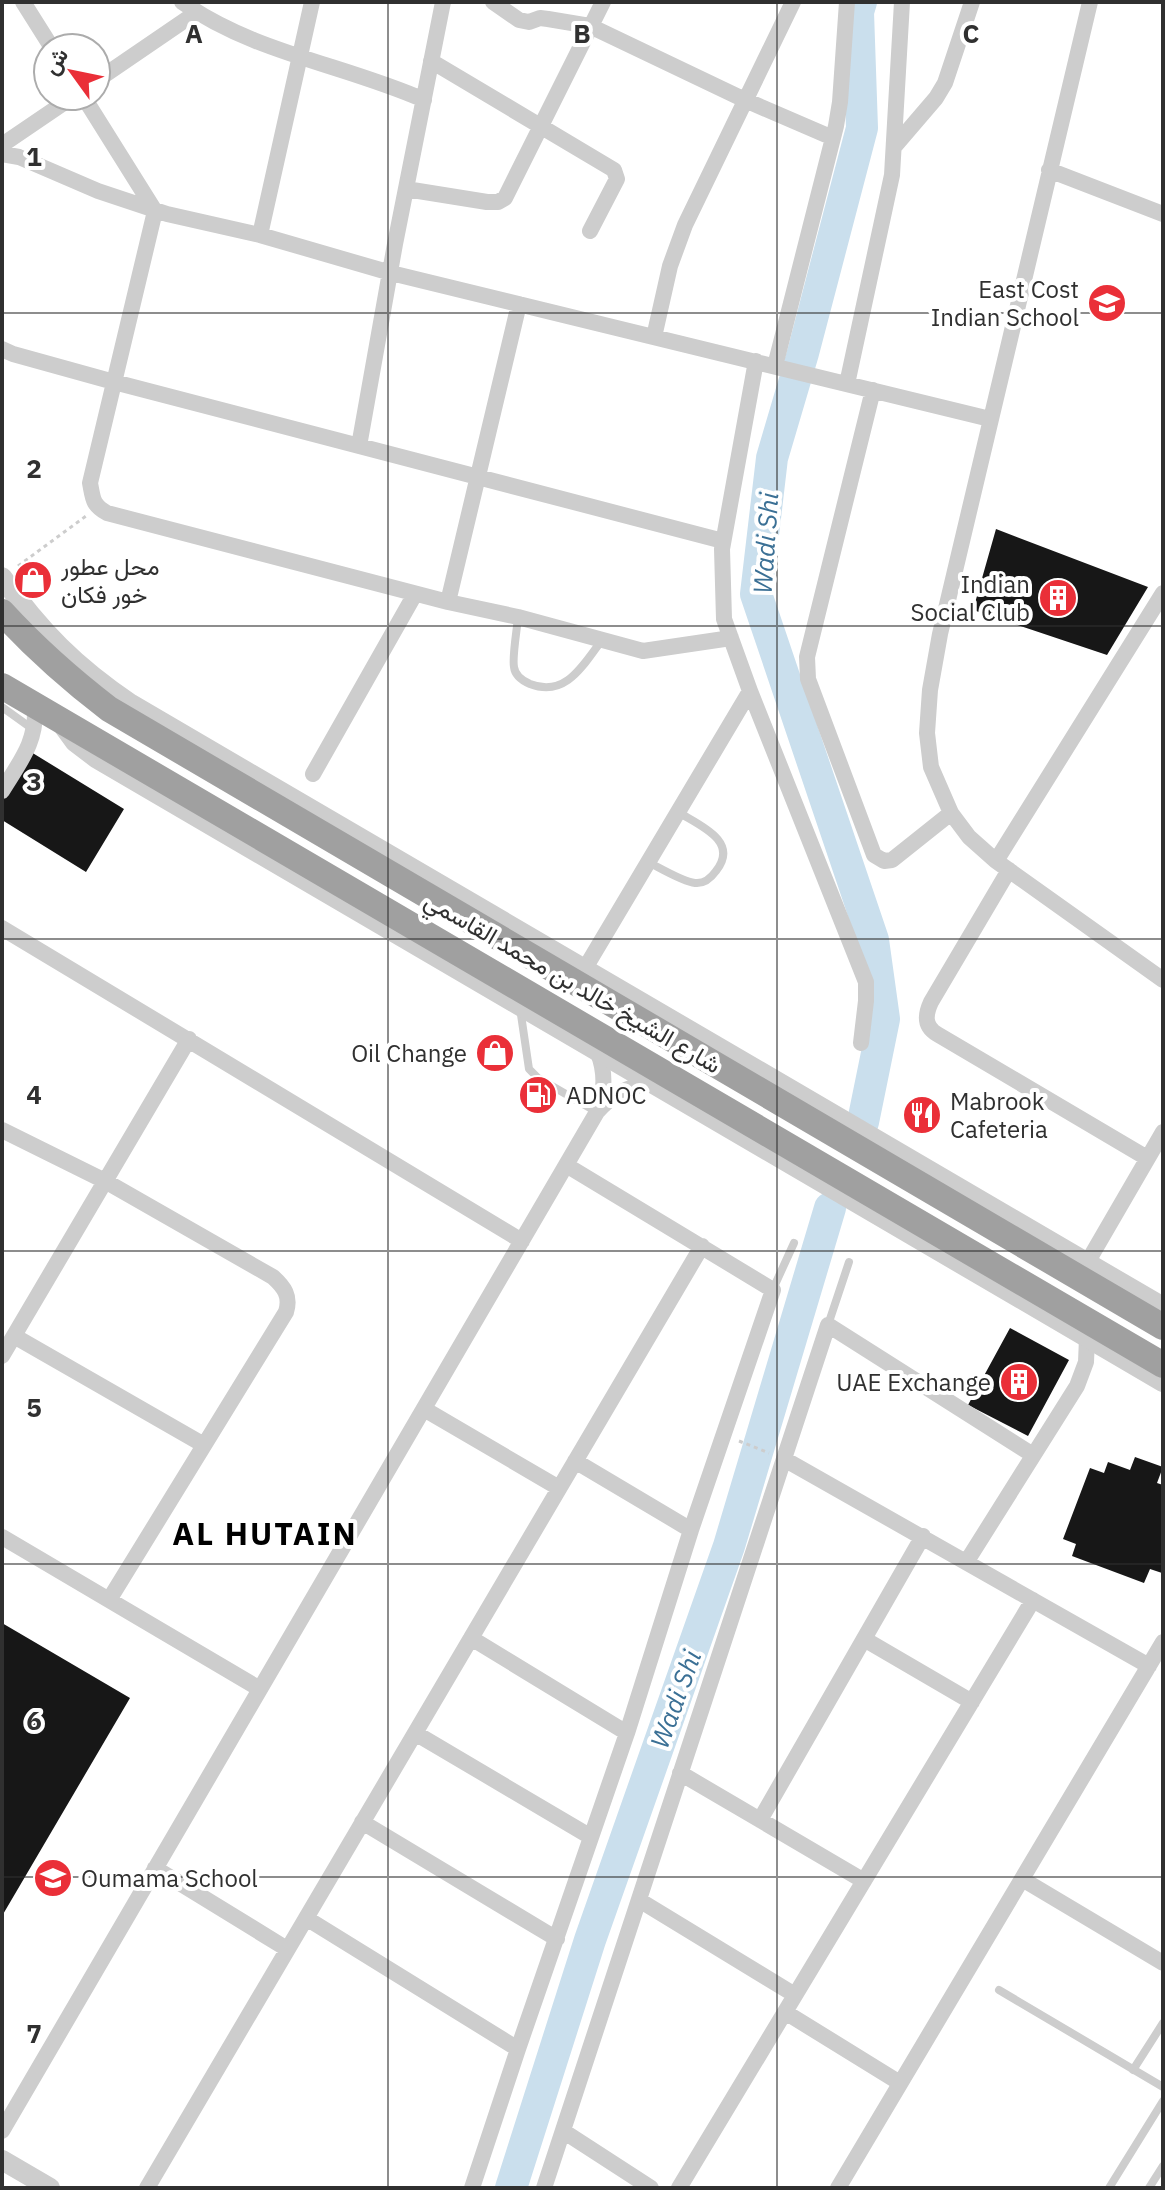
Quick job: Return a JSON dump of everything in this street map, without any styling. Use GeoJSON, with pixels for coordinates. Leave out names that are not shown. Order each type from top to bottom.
{"type":"FeatureCollection","features":[{"type":"Feature","properties":{"kind":"highway","name":"شارع الشيخ خالد بن محمد القاسمي"},"geometry":{"type":"LineString","coordinates":[[2,612],[39,640],[70,679],[109,709],[213,762],[668,1028],[816,1123],[1163,1327]]}},
{"type":"Feature","properties":{"kind":"highway","name":"شارع الشيخ خالد بن محمد القاسمي"},"geometry":{"type":"LineString","coordinates":[[2,686],[35,717],[61,720],[392,922],[760,1138],[798,1151],[1163,1365]]}},
{"type":"Feature","properties":{"kind":"street"},"geometry":{"type":"LineString","coordinates":[[23,2],[42,32]]}},
{"type":"Feature","properties":{"kind":"street"},"geometry":{"type":"LineString","coordinates":[[260,235],[312,2]]}},
{"type":"Feature","properties":{"kind":"street"},"geometry":{"type":"LineString","coordinates":[[359,446],[443,2]]}},
{"type":"Feature","properties":{"kind":"street"},"geometry":{"type":"LineString","coordinates":[[493,2],[519,20],[529,22],[540,18],[590,26],[833,138]]}},
{"type":"Feature","properties":{"kind":"street"},"geometry":{"type":"LineString","coordinates":[[406,189],[498,202],[505,198],[603,2]]}},
{"type":"Feature","properties":{"kind":"street"},"geometry":{"type":"LineString","coordinates":[[654,337],[677,245],[793,2]]}},
{"type":"Feature","properties":{"kind":"street"},"geometry":{"type":"LineString","coordinates":[[775,366],[833,138],[840,102],[847,2]]}},
{"type":"Feature","properties":{"kind":"street"},"geometry":{"type":"LineString","coordinates":[[847,384],[892,175],[902,2]]}},
{"type":"Feature","properties":{"kind":"street"},"geometry":{"type":"LineString","coordinates":[[894,147],[945,83],[972,2]]}},
{"type":"Feature","properties":{"kind":"street"},"geometry":{"type":"LineString","coordinates":[[1090,2],[940,634],[930,690],[927,733],[931,767],[951,813],[969,837],[1002,866],[1163,980]]}},
{"type":"Feature","properties":{"kind":"street"},"geometry":{"type":"LineString","coordinates":[[112,68],[190,7],[234,32],[390,85],[424,100]]}},
{"type":"Feature","properties":{"kind":"street"},"geometry":{"type":"LineString","coordinates":[[431,61],[616,174],[617,179],[590,231]]}},
{"type":"Feature","properties":{"kind":"street"},"geometry":{"type":"LineString","coordinates":[[2,145],[50,112]]}},
{"type":"Feature","properties":{"kind":"street"},"geometry":{"type":"LineString","coordinates":[[93,112],[155,211],[90,483],[97,507],[107,513],[643,651],[731,638]]}},
{"type":"Feature","properties":{"kind":"street"},"geometry":{"type":"LineString","coordinates":[[2,154],[19,157],[98,191],[155,211],[260,235],[391,273],[990,419]]}},
{"type":"Feature","properties":{"kind":"street"},"geometry":{"type":"LineString","coordinates":[[1049,170],[1163,214]]}},
{"type":"Feature","properties":{"kind":"street"},"geometry":{"type":"LineString","coordinates":[[448,602],[519,304]]}},
{"type":"Feature","properties":{"kind":"street"},"geometry":{"type":"LineString","coordinates":[[2,349],[114,382],[723,541]]}},
{"type":"Feature","properties":{"kind":"street"},"geometry":{"type":"LineString","coordinates":[[756,361],[723,541],[724,619],[866,982],[861,1043]]}},
{"type":"Feature","properties":{"kind":"street"},"geometry":{"type":"LineString","coordinates":[[873,390],[807,657],[808,679],[874,855],[884,861],[892,860],[951,813]]}},
{"type":"Feature","properties":{"kind":"street"},"geometry":{"type":"LineString","coordinates":[[2,578],[29,615],[39,640]]}},
{"type":"Feature","properties":{"kind":"street"},"geometry":{"type":"LineString","coordinates":[[1147,1158],[931,1031],[927,1012],[1002,866],[1163,593]]}},
{"type":"Feature","properties":{"kind":"street"},"geometry":{"type":"LineString","coordinates":[[313,774],[415,594]]}},
{"type":"Feature","properties":{"kind":"street"},"geometry":{"type":"LineString","coordinates":[[584,970],[750,691]]}},
{"type":"Feature","properties":{"kind":"street"},"geometry":{"type":"LineString","coordinates":[[2,791],[27,749],[35,717]]}},
{"type":"Feature","properties":{"kind":"street"},"geometry":{"type":"LineString","coordinates":[[213,762],[584,970],[668,1028],[1163,1307]]}},
{"type":"Feature","properties":{"kind":"street"},"geometry":{"type":"LineString","coordinates":[[392,922],[520,1007],[650,1083],[760,1138],[1163,1382]]}},
{"type":"Feature","properties":{"kind":"street"},"geometry":{"type":"LineString","coordinates":[[2,928],[522,1241]]}},
{"type":"Feature","properties":{"kind":"street"},"geometry":{"type":"LineString","coordinates":[[2,1356],[189,1039]]}},
{"type":"Feature","properties":{"kind":"street"},"geometry":{"type":"LineString","coordinates":[[2,2131],[597,1112],[604,1076],[598,1053]]}},
{"type":"Feature","properties":{"kind":"street"},"geometry":{"type":"LineString","coordinates":[[597,1112],[615,1095],[638,1084],[650,1083]]}},
{"type":"Feature","properties":{"kind":"street"},"geometry":{"type":"LineString","coordinates":[[2,1130],[105,1181],[273,1277],[282,1285],[289,1302],[286,1312],[109,1600]]}},
{"type":"Feature","properties":{"kind":"street"},"geometry":{"type":"LineString","coordinates":[[1087,1263],[1163,1132]]}},
{"type":"Feature","properties":{"kind":"street"},"geometry":{"type":"LineString","coordinates":[[472,2188],[773,1290],[566,1165]]}},
{"type":"Feature","properties":{"kind":"street"},"geometry":{"type":"LineString","coordinates":[[147,2188],[702,1246]]}},
{"type":"Feature","properties":{"kind":"street"},"geometry":{"type":"LineString","coordinates":[[544,2188],[680,1773],[779,1457],[828,1325],[1033,1455]]}},
{"type":"Feature","properties":{"kind":"street"},"geometry":{"type":"LineString","coordinates":[[14,1336],[204,1445]]}},
{"type":"Feature","properties":{"kind":"street"},"geometry":{"type":"LineString","coordinates":[[967,1561],[1082,1374],[1087,1338]]}},
{"type":"Feature","properties":{"kind":"street"},"geometry":{"type":"LineString","coordinates":[[424,1409],[559,1488]]}},
{"type":"Feature","properties":{"kind":"street"},"geometry":{"type":"LineString","coordinates":[[779,1457],[1149,1666]]}},
{"type":"Feature","properties":{"kind":"street"},"geometry":{"type":"LineString","coordinates":[[575,1461],[691,1530]]}},
{"type":"Feature","properties":{"kind":"street"},"geometry":{"type":"LineString","coordinates":[[760,1820],[923,1536]]}},
{"type":"Feature","properties":{"kind":"street"},"geometry":{"type":"LineString","coordinates":[[2,1537],[260,1689]]}},
{"type":"Feature","properties":{"kind":"street"},"geometry":{"type":"LineString","coordinates":[[679,2188],[1033,1600]]}},
{"type":"Feature","properties":{"kind":"street"},"geometry":{"type":"LineString","coordinates":[[471,1638],[627,1733]]}},
{"type":"Feature","properties":{"kind":"street"},"geometry":{"type":"LineString","coordinates":[[864,1639],[972,1702]]}},
{"type":"Feature","properties":{"kind":"street"},"geometry":{"type":"LineString","coordinates":[[838,2188],[1163,1642]]}},
{"type":"Feature","properties":{"kind":"street"},"geometry":{"type":"LineString","coordinates":[[415,1733],[591,1837]]}},
{"type":"Feature","properties":{"kind":"street"},"geometry":{"type":"LineString","coordinates":[[680,1773],[864,1881]]}},
{"type":"Feature","properties":{"kind":"street"},"geometry":{"type":"LineString","coordinates":[[362,1822],[557,1939]]}},
{"type":"Feature","properties":{"kind":"street"},"geometry":{"type":"LineString","coordinates":[[155,1868],[287,1949]]}},
{"type":"Feature","properties":{"kind":"street"},"geometry":{"type":"LineString","coordinates":[[1022,1879],[1163,1963]]}},
{"type":"Feature","properties":{"kind":"street"},"geometry":{"type":"LineString","coordinates":[[639,1900],[795,1995]]}},
{"type":"Feature","properties":{"kind":"street"},"geometry":{"type":"LineString","coordinates":[[306,1918],[518,2049]]}},
{"type":"Feature","properties":{"kind":"street"},"geometry":{"type":"LineString","coordinates":[[785,2012],[900,2083]]}},
{"type":"Feature","properties":{"kind":"street"},"geometry":{"type":"LineString","coordinates":[[563,2131],[651,2188]]}},
{"type":"Feature","properties":{"kind":"street"},"geometry":{"type":"LineString","coordinates":[[2,2160],[50,2188]]}},
{"type":"Feature","properties":{"kind":"lane"},"geometry":{"type":"LineString","coordinates":[[518,617],[514,668],[521,680],[540,688],[559,687],[576,673],[602,640]]}},
{"type":"Feature","properties":{"kind":"lane"},"geometry":{"type":"LineString","coordinates":[[2,707],[35,717]]}},
{"type":"Feature","properties":{"kind":"lane"},"geometry":{"type":"LineString","coordinates":[[648,862],[694,884],[706,882],[717,870],[724,858],[722,845],[712,833],[678,812]]}},
{"type":"Feature","properties":{"kind":"lane"},"geometry":{"type":"LineString","coordinates":[[520,1007],[529,1069],[538,1078],[597,1112]]}},
{"type":"Feature","properties":{"kind":"lane"},"geometry":{"type":"LineString","coordinates":[[773,1290],[794,1243]]}},
{"type":"Feature","properties":{"kind":"lane"},"geometry":{"type":"LineString","coordinates":[[828,1325],[849,1262]]}},
{"type":"Feature","properties":{"kind":"lane"},"geometry":{"type":"LineString","coordinates":[[999,1990],[1163,2087]]}},
{"type":"Feature","properties":{"kind":"lane"},"geometry":{"type":"LineString","coordinates":[[1133,2070],[1163,2023]]}},
{"type":"Feature","properties":{"kind":"lane"},"geometry":{"type":"LineString","coordinates":[[1109,2188],[1163,2101]]}},
{"type":"Feature","properties":{"kind":"lane"},"geometry":{"type":"LineString","coordinates":[[1149,2188],[1163,2166]]}},
{"type":"Feature","properties":{"kind":"path"},"geometry":{"type":"LineString","coordinates":[[2,578],[97,507]]}},
{"type":"Feature","properties":{"kind":"path"},"geometry":{"type":"LineString","coordinates":[[735,1440],[779,1457]]}},
{"type":"Feature","properties":{"kind":"building","name":"Indian Social Club"},"geometry":{"type":"Polygon","coordinates":[[[996,529],[1148,587],[1107,655],[973,610],[996,529]]]}},
{"type":"Feature","properties":{"kind":"building"},"geometry":{"type":"Polygon","coordinates":[[[31,752],[124,809],[86,872],[2,820],[2,800],[31,752]]]}},
{"type":"Feature","properties":{"kind":"building","name":"UAE Exchange"},"geometry":{"type":"Polygon","coordinates":[[[1010,1328],[1069,1360],[1028,1436],[968,1405],[1010,1328]]]}},
{"type":"Feature","properties":{"kind":"building"},"geometry":{"type":"Polygon","coordinates":[[[1135,1457],[1163,1467],[1157,1483],[1163,1485],[1163,1569],[1162,1573],[1150,1569],[1144,1583],[1072,1556],[1076,1544],[1063,1539],[1090,1468],[1104,1473],[1108,1462],[1130,1470],[1135,1457]]]}},
{"type":"Feature","properties":{"kind":"building"},"geometry":{"type":"Polygon","coordinates":[[[2,1623],[130,1698],[2,1916],[2,1623]]]}},
{"type":"Feature","properties":{"kind":"waterway","name":"Wadi Shi"},"geometry":{"type":"LineString","coordinates":[[861,2],[858,12],[862,128],[772,458],[756,594],[873,940],[884,1019],[863,1122]]}},
{"type":"Feature","properties":{"kind":"waterway","name":"Wadi Shi"},"geometry":{"type":"LineString","coordinates":[[511,2188],[590,1940],[729,1546],[830,1208]]}},
{"type":"Feature","properties":{"kind":"place","name":"East Cost Indian School"},"geometry":{"type":"Point","coordinates":[1107,303]}},
{"type":"Feature","properties":{"kind":"place","name":"محل عطور خور فكان"},"geometry":{"type":"Point","coordinates":[33,580]}},
{"type":"Feature","properties":{"kind":"place","name":"Indian Social Club"},"geometry":{"type":"Point","coordinates":[1058,598]}},
{"type":"Feature","properties":{"kind":"place","name":"Oil Change"},"geometry":{"type":"Point","coordinates":[495,1053]}},
{"type":"Feature","properties":{"kind":"place","name":"ADNOC"},"geometry":{"type":"Point","coordinates":[538,1095]}},
{"type":"Feature","properties":{"kind":"place","name":"Mabrook Cafeteria"},"geometry":{"type":"Point","coordinates":[922,1115]}},
{"type":"Feature","properties":{"kind":"place","name":"UAE Exchange"},"geometry":{"type":"Point","coordinates":[1019,1382]}},
{"type":"Feature","properties":{"kind":"place","name":"Oumama School"},"geometry":{"type":"Point","coordinates":[53,1878]}},
{"type":"Feature","properties":{"kind":"district","name":"AL HUTAIN"},"geometry":{"type":"Point","coordinates":[265,1533]}}]}
